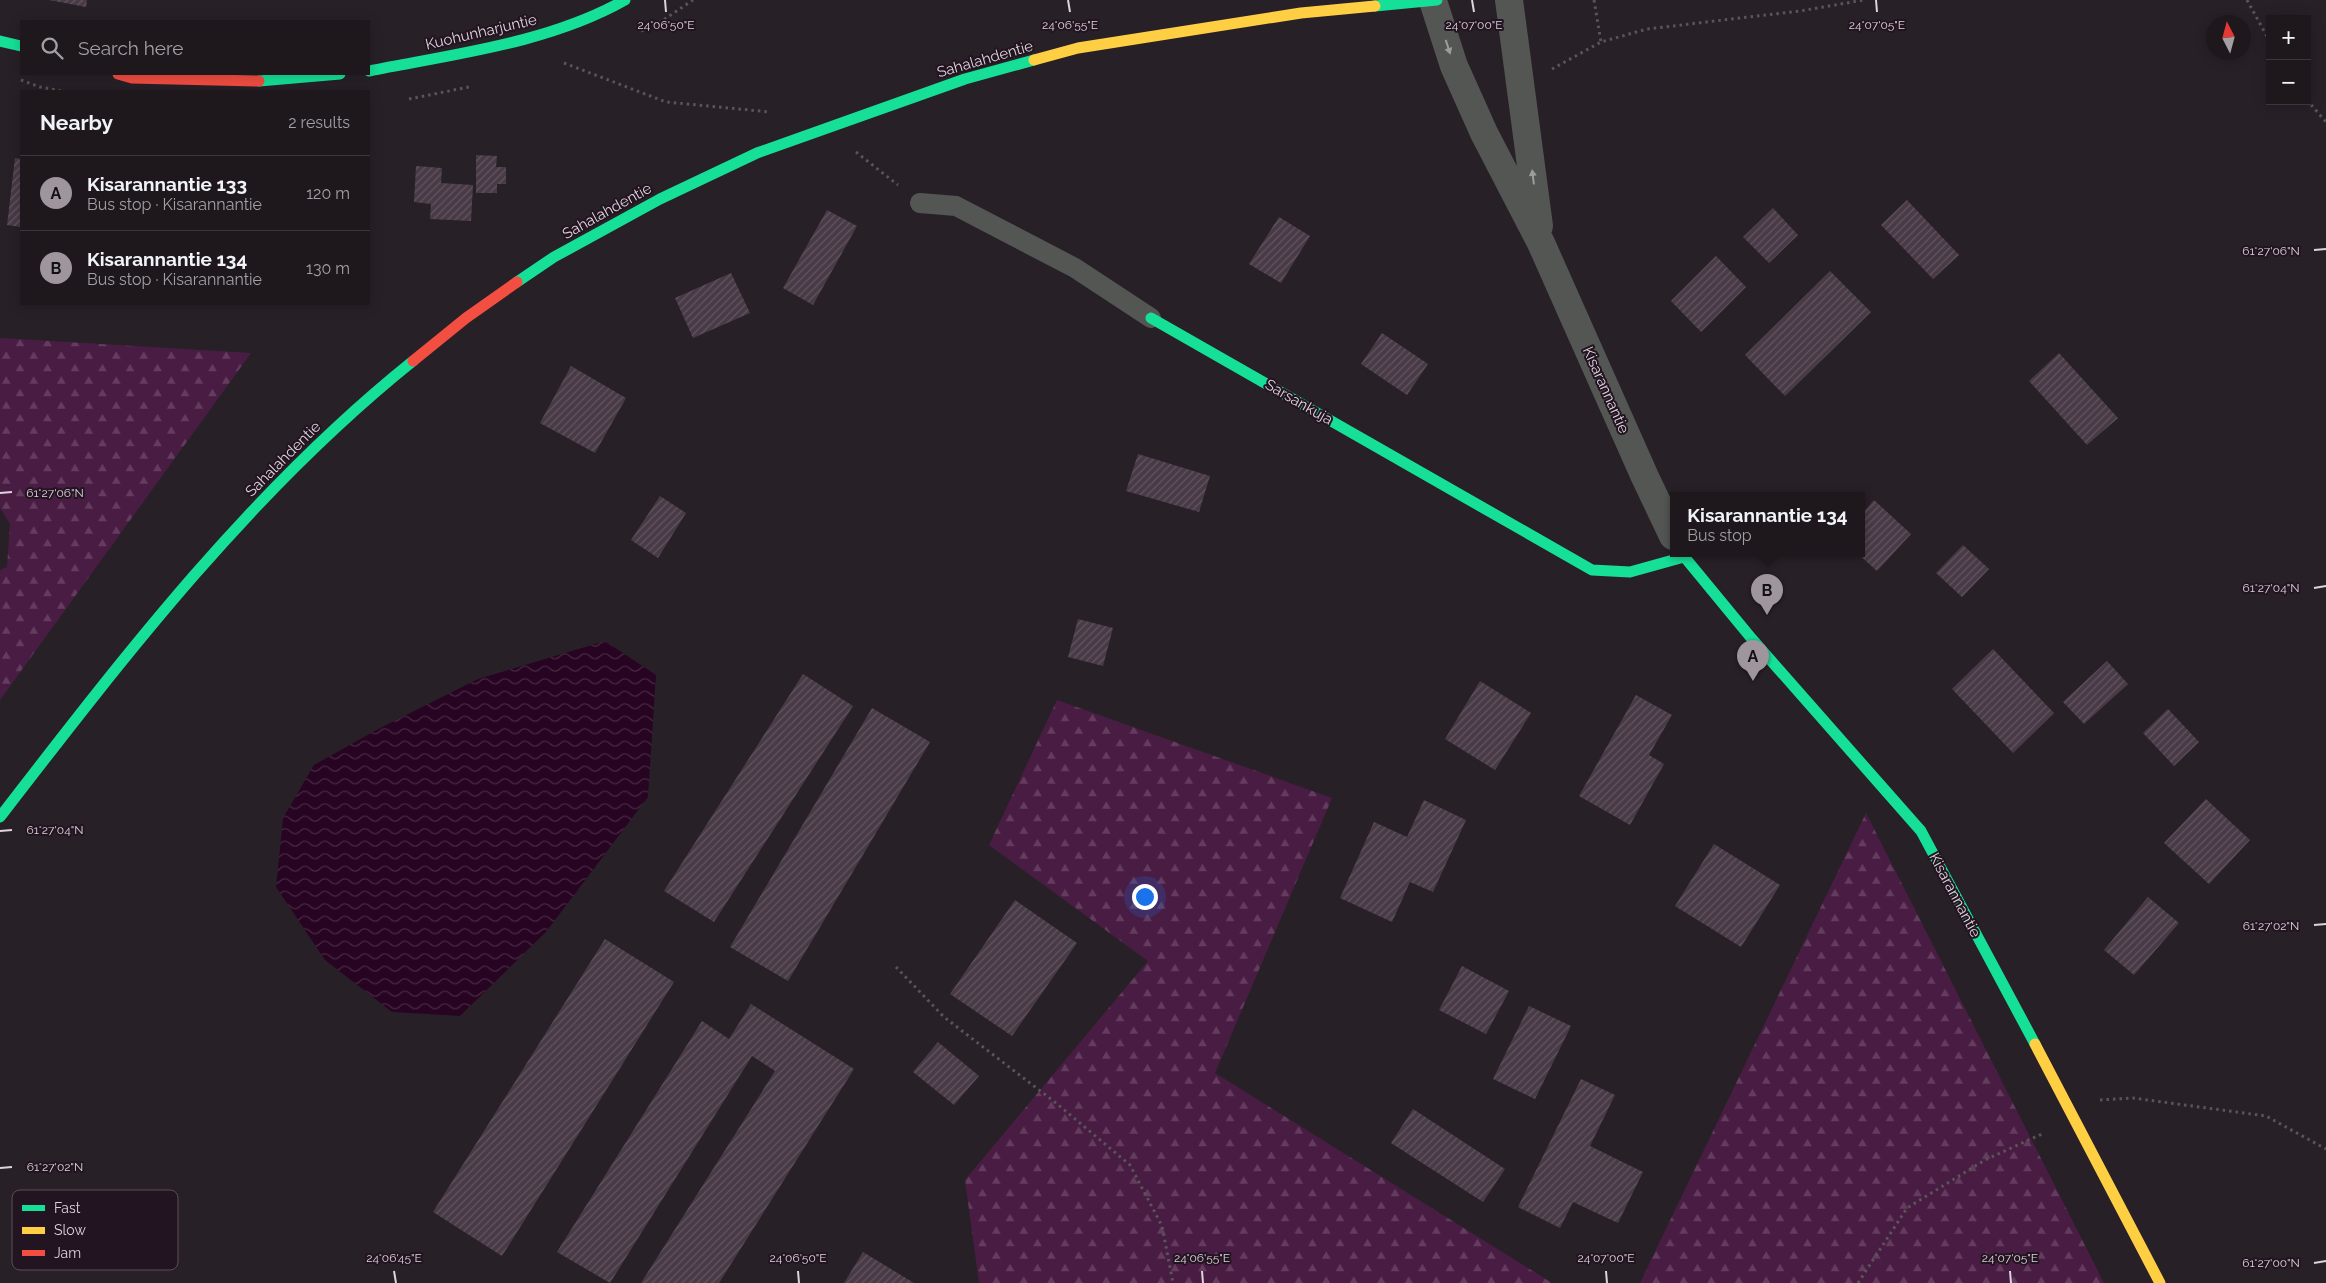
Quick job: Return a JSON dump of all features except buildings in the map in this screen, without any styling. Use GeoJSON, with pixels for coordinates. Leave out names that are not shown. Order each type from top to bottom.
{"type":"FeatureCollection","features":[{"type":"Feature","properties":{"kind":"main road","name":"Kuohunharjuntie"},"geometry":{"type":"LineString","coordinates":[[370,71],[517,42],[604,12],[624,0]]}},
{"type":"Feature","properties":{"kind":"main road","name":"Sahalahdentie"},"geometry":{"type":"LineString","coordinates":[[0,817],[85,707],[191,580],[287,473],[373,393],[466,318],[554,257],[660,199],[758,153],[965,79],[1078,48],[1301,13],[1437,0]]}},
{"type":"Feature","properties":{"kind":"main road"},"geometry":{"type":"LineString","coordinates":[[0,40],[20,46]]}},
{"type":"Feature","properties":{"kind":"main road"},"geometry":{"type":"LineString","coordinates":[[122,75],[132,78],[262,81],[329,75]]}},
{"type":"Feature","properties":{"kind":"main road","name":"Sarsankuja"},"geometry":{"type":"LineString","coordinates":[[1151,318],[1592,570],[1630,572],[1670,554]]}},
{"type":"Feature","properties":{"kind":"main road","name":"Kisarannantie"},"geometry":{"type":"LineString","coordinates":[[1686,557],[1752,639],[1921,831],[2067,1103],[2074,1120],[2160,1283]]}},
{"type":"Feature","properties":{"kind":"street","name":"Kisarannantie"},"geometry":{"type":"LineString","coordinates":[[1433,0],[1454,66],[1484,133],[1541,243],[1645,477],[1670,528]]}},
{"type":"Feature","properties":{"kind":"street","name":"Kisarannantie"},"geometry":{"type":"LineString","coordinates":[[1510,0],[1541,243]]}},
{"type":"Feature","properties":{"kind":"lane","name":"Sarsankuja"},"geometry":{"type":"LineString","coordinates":[[920,203],[956,206],[1075,268],[1151,318]]}},
{"type":"Feature","properties":{"kind":"path"},"geometry":{"type":"LineString","coordinates":[[1594,0],[1602,42]]}},
{"type":"Feature","properties":{"kind":"path"},"geometry":{"type":"LineString","coordinates":[[1521,81],[1549,70],[1602,42],[1647,29],[1800,11],[1864,0]]}},
{"type":"Feature","properties":{"kind":"path"},"geometry":{"type":"LineString","coordinates":[[2246,0],[2266,35]]}},
{"type":"Feature","properties":{"kind":"path"},"geometry":{"type":"LineString","coordinates":[[564,63],[666,102],[774,113]]}},
{"type":"Feature","properties":{"kind":"path"},"geometry":{"type":"LineString","coordinates":[[16,77],[40,88],[54,90]]}},
{"type":"Feature","properties":{"kind":"path"},"geometry":{"type":"LineString","coordinates":[[2311,105],[2326,122]]}},
{"type":"Feature","properties":{"kind":"path"},"geometry":{"type":"LineString","coordinates":[[826,128],[920,203]]}},
{"type":"Feature","properties":{"kind":"path"},"geometry":{"type":"LineString","coordinates":[[896,967],[944,1017],[1056,1103],[1130,1165],[1162,1226],[1173,1283]]}},
{"type":"Feature","properties":{"kind":"path"},"geometry":{"type":"LineString","coordinates":[[2067,1103],[2133,1098],[2266,1116],[2326,1149]]}},
{"type":"Feature","properties":{"kind":"path"},"geometry":{"type":"LineString","coordinates":[[1858,1283],[1907,1208],[1985,1160],[2074,1120]]}},
{"type":"Feature","properties":{"kind":"green space"},"geometry":{"type":"Polygon","coordinates":[[[0,338],[251,353],[0,700],[0,570],[7,567],[10,524],[0,508],[0,338]]]}},
{"type":"Feature","properties":{"kind":"green space"},"geometry":{"type":"Polygon","coordinates":[[[1057,700],[1332,798],[1215,1073],[1552,1283],[979,1283],[965,1180],[1148,961],[989,845],[1057,700]]]}},
{"type":"Feature","properties":{"kind":"green space"},"geometry":{"type":"Polygon","coordinates":[[[1866,813],[2104,1283],[1640,1283],[1866,813]]]}},
{"type":"Feature","properties":{"kind":"water"},"geometry":{"type":"Polygon","coordinates":[[[605,641],[656,675],[648,797],[546,932],[460,1016],[392,1012],[325,960],[276,887],[283,818],[314,765],[380,728],[478,679],[605,641]]]}},
{"type":"Feature","properties":{"kind":"traffic: fast"},"geometry":{"type":"LineString","coordinates":[[370,71],[533,37],[596,15],[625,0]]}},
{"type":"Feature","properties":{"kind":"traffic: fast"},"geometry":{"type":"LineString","coordinates":[[1375,6],[1437,0]]}},
{"type":"Feature","properties":{"kind":"traffic: fast"},"geometry":{"type":"LineString","coordinates":[[0,41],[20,46]]}},
{"type":"Feature","properties":{"kind":"traffic: fast"},"geometry":{"type":"LineString","coordinates":[[517,282],[554,257],[660,199],[757,153],[965,79],[1034,60]]}},
{"type":"Feature","properties":{"kind":"traffic: fast"},"geometry":{"type":"LineString","coordinates":[[259,81],[328,75]]}},
{"type":"Feature","properties":{"kind":"traffic: fast"},"geometry":{"type":"LineString","coordinates":[[1151,318],[1592,570],[1630,572],[1684,557]]}},
{"type":"Feature","properties":{"kind":"traffic: fast"},"geometry":{"type":"LineString","coordinates":[[0,817],[143,636],[245,519],[298,464],[354,411],[413,361]]}},
{"type":"Feature","properties":{"kind":"traffic: fast"},"geometry":{"type":"LineString","coordinates":[[1684,557],[1752,639],[1921,831],[2035,1044]]}},
{"type":"Feature","properties":{"kind":"traffic: slow"},"geometry":{"type":"LineString","coordinates":[[1034,60],[1078,48],[1301,13],[1375,6]]}},
{"type":"Feature","properties":{"kind":"traffic: slow"},"geometry":{"type":"LineString","coordinates":[[2035,1044],[2160,1283]]}},
{"type":"Feature","properties":{"kind":"traffic: jam"},"geometry":{"type":"LineString","coordinates":[[122,75],[132,78],[259,81]]}},
{"type":"Feature","properties":{"kind":"traffic: jam"},"geometry":{"type":"LineString","coordinates":[[413,361],[466,318],[517,282]]}},
{"type":"Feature","properties":{"kind":"place","name":"Kisarannantie 134"},"geometry":{"type":"Point","coordinates":[1767,615]}},
{"type":"Feature","properties":{"kind":"place","name":"Kisarannantie 133"},"geometry":{"type":"Point","coordinates":[1753,681]}}]}
